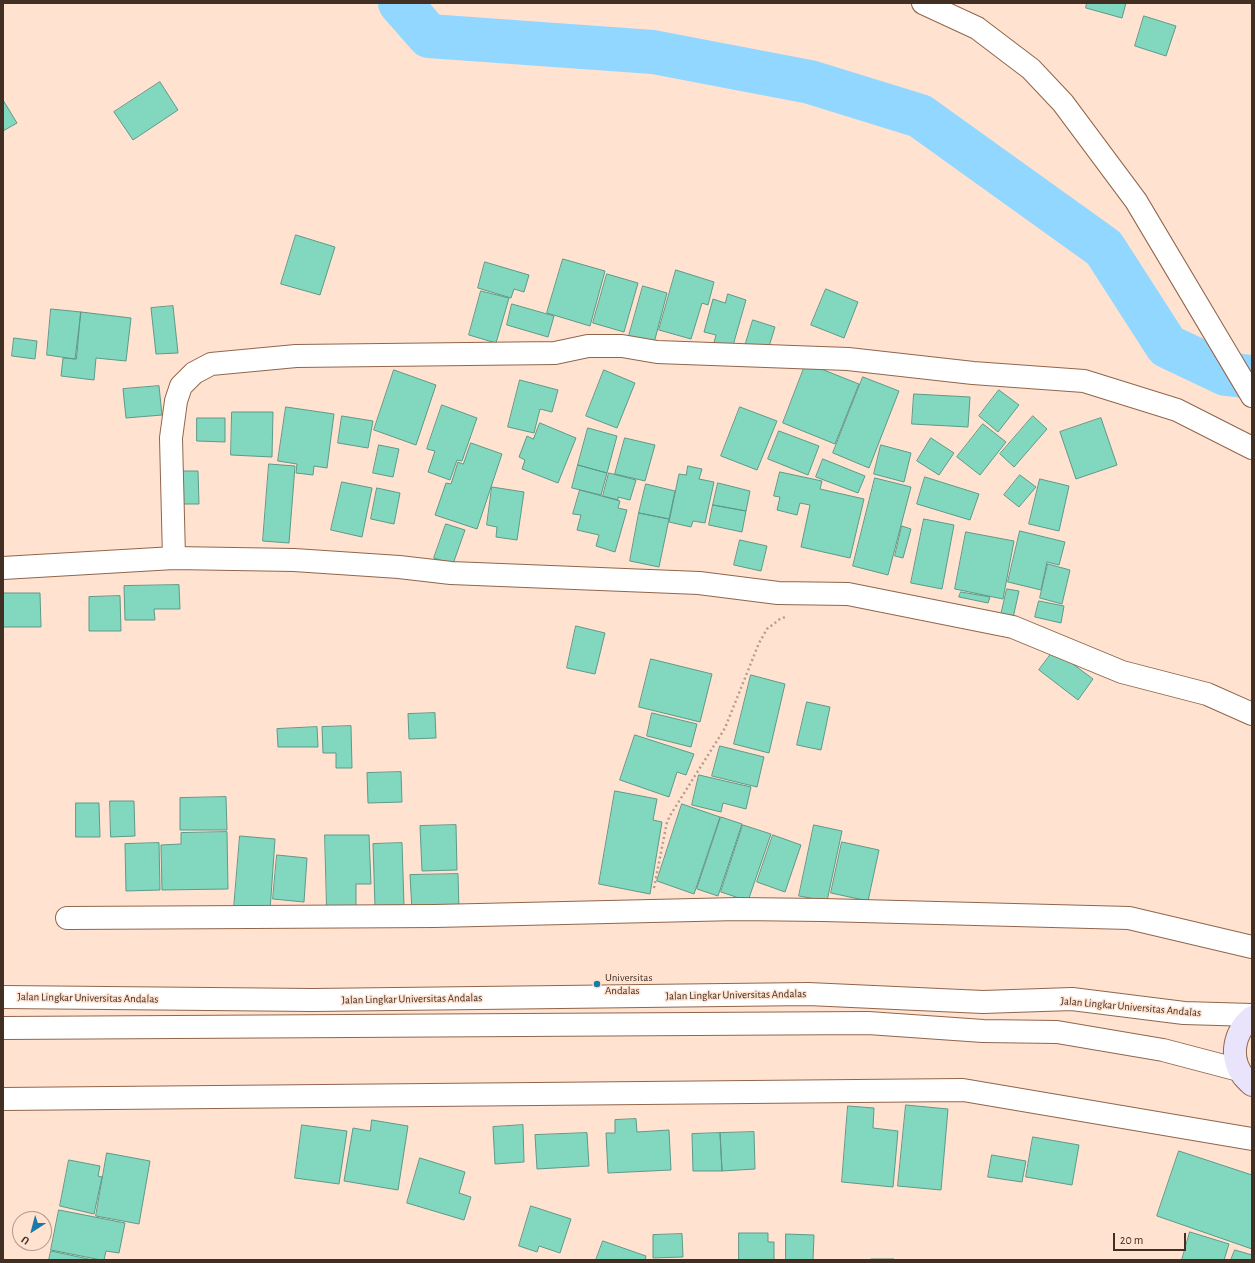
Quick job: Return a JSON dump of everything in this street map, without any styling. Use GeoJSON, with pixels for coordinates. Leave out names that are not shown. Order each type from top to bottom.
{"type":"FeatureCollection","features":[{"type":"Feature","properties":{"kind":"main road"},"geometry":{"type":"LineString","coordinates":[[1245,1077],[1235,1058],[1235,1045],[1238,1034],[1245,1023],[1252,1016]]}},
{"type":"Feature","properties":{"kind":"street"},"geometry":{"type":"LineString","coordinates":[[923,3],[977,28],[1031,69],[1064,103],[1136,201],[1252,396]]}},
{"type":"Feature","properties":{"kind":"street"},"geometry":{"type":"LineString","coordinates":[[174,558],[171,438],[176,401],[181,386],[194,373],[212,364],[296,356],[555,353],[588,346],[622,346],[657,352],[848,359],[973,374],[1084,381],[1177,410],[1252,448]]}},
{"type":"Feature","properties":{"kind":"street"},"geometry":{"type":"LineString","coordinates":[[3,568],[174,558],[294,560],[399,567],[451,573],[699,583],[778,593],[848,594],[1013,627],[1122,672],[1207,694],[1252,714]]}},
{"type":"Feature","properties":{"kind":"street"},"geometry":{"type":"LineString","coordinates":[[67,918],[435,916],[738,909],[1129,918],[1252,947]]}},
{"type":"Feature","properties":{"kind":"street","name":"Jalan Lingkar Universitas Andalas"},"geometry":{"type":"LineString","coordinates":[[3,997],[313,1000],[808,994],[983,1002],[1072,999],[1184,1013],[1252,1016]]}},
{"type":"Feature","properties":{"kind":"street"},"geometry":{"type":"LineString","coordinates":[[3,1028],[868,1023],[983,1030],[1057,1032],[1163,1050],[1245,1077]]}},
{"type":"Feature","properties":{"kind":"street"},"geometry":{"type":"LineString","coordinates":[[3,1099],[963,1090],[1252,1139]]}},
{"type":"Feature","properties":{"kind":"path"},"geometry":{"type":"LineString","coordinates":[[650,912],[668,822],[671,814],[725,728],[759,643],[767,629],[787,617]]}},
{"type":"Feature","properties":{"kind":"building"},"geometry":{"type":"Polygon","coordinates":[[[1087,3],[1126,3],[1122,18],[1086,8],[1087,3]]]}},
{"type":"Feature","properties":{"kind":"building"},"geometry":{"type":"Polygon","coordinates":[[[1144,16],[1176,26],[1166,56],[1135,46],[1144,16]]]}},
{"type":"Feature","properties":{"kind":"building"},"geometry":{"type":"Polygon","coordinates":[[[160,82],[178,110],[133,140],[114,112],[160,82]]]}},
{"type":"Feature","properties":{"kind":"building"},"geometry":{"type":"Polygon","coordinates":[[[3,100],[17,123],[3,131],[3,100]]]}},
{"type":"Feature","properties":{"kind":"building"},"geometry":{"type":"Polygon","coordinates":[[[296,235],[335,247],[320,295],[281,284],[296,235]]]}},
{"type":"Feature","properties":{"kind":"building"},"geometry":{"type":"Polygon","coordinates":[[[563,259],[605,271],[590,326],[547,313],[563,259]]]}},
{"type":"Feature","properties":{"kind":"building"},"geometry":{"type":"Polygon","coordinates":[[[485,262],[529,275],[524,292],[514,289],[511,298],[478,288],[485,262]]]}},
{"type":"Feature","properties":{"kind":"building"},"geometry":{"type":"Polygon","coordinates":[[[676,270],[714,282],[708,305],[702,303],[691,339],[659,330],[676,270]]]}},
{"type":"Feature","properties":{"kind":"building"},"geometry":{"type":"Polygon","coordinates":[[[607,274],[638,283],[624,332],[593,323],[607,274]]]}},
{"type":"Feature","properties":{"kind":"building"},"geometry":{"type":"Polygon","coordinates":[[[643,286],[667,293],[654,343],[629,336],[643,286]]]}},
{"type":"Feature","properties":{"kind":"building"},"geometry":{"type":"Polygon","coordinates":[[[826,289],[858,302],[844,338],[811,325],[826,289]]]}},
{"type":"Feature","properties":{"kind":"building"},"geometry":{"type":"Polygon","coordinates":[[[481,291],[509,298],[496,343],[469,335],[481,291]]]}},
{"type":"Feature","properties":{"kind":"building"},"geometry":{"type":"Polygon","coordinates":[[[728,294],[746,300],[732,349],[714,343],[716,335],[704,332],[713,299],[725,303],[728,294]]]}},
{"type":"Feature","properties":{"kind":"building"},"geometry":{"type":"Polygon","coordinates":[[[512,304],[554,316],[548,337],[507,325],[512,304]]]}},
{"type":"Feature","properties":{"kind":"building"},"geometry":{"type":"Polygon","coordinates":[[[173,306],[178,353],[156,354],[151,308],[173,306]]]}},
{"type":"Feature","properties":{"kind":"building"},"geometry":{"type":"Polygon","coordinates":[[[51,309],[81,312],[75,359],[47,355],[51,309]]]}},
{"type":"Feature","properties":{"kind":"building"},"geometry":{"type":"Polygon","coordinates":[[[81,312],[131,318],[126,361],[96,358],[94,380],[61,376],[63,358],[76,359],[81,312]]]}},
{"type":"Feature","properties":{"kind":"building"},"geometry":{"type":"Polygon","coordinates":[[[753,320],[775,327],[767,353],[745,346],[753,320]]]}},
{"type":"Feature","properties":{"kind":"building"},"geometry":{"type":"Polygon","coordinates":[[[14,338],[37,341],[35,359],[12,356],[14,338]]]}},
{"type":"Feature","properties":{"kind":"building"},"geometry":{"type":"Polygon","coordinates":[[[806,363],[859,384],[835,444],[783,423],[806,363]]]}},
{"type":"Feature","properties":{"kind":"building"},"geometry":{"type":"Polygon","coordinates":[[[394,370],[436,385],[416,445],[374,430],[394,370]]]}},
{"type":"Feature","properties":{"kind":"building"},"geometry":{"type":"Polygon","coordinates":[[[604,370],[635,383],[617,428],[586,416],[604,370]]]}},
{"type":"Feature","properties":{"kind":"building"},"geometry":{"type":"Polygon","coordinates":[[[863,377],[899,391],[869,468],[833,453],[863,377]]]}},
{"type":"Feature","properties":{"kind":"building"},"geometry":{"type":"Polygon","coordinates":[[[520,380],[558,390],[552,412],[540,409],[534,433],[508,427],[520,380]]]}},
{"type":"Feature","properties":{"kind":"building"},"geometry":{"type":"Polygon","coordinates":[[[159,386],[162,415],[126,418],[123,389],[159,386]]]}},
{"type":"Feature","properties":{"kind":"building"},"geometry":{"type":"Polygon","coordinates":[[[999,390],[1019,405],[998,432],[979,416],[999,390]]]}},
{"type":"Feature","properties":{"kind":"building"},"geometry":{"type":"Polygon","coordinates":[[[914,394],[970,397],[968,427],[912,424],[914,394]]]}},
{"type":"Feature","properties":{"kind":"building"},"geometry":{"type":"Polygon","coordinates":[[[442,405],[477,418],[462,461],[457,460],[450,480],[428,472],[435,451],[427,449],[442,405]]]}},
{"type":"Feature","properties":{"kind":"building"},"geometry":{"type":"Polygon","coordinates":[[[286,407],[334,414],[327,468],[314,466],[313,475],[296,473],[297,464],[278,461],[286,407]]]}},
{"type":"Feature","properties":{"kind":"building"},"geometry":{"type":"Polygon","coordinates":[[[740,407],[777,421],[757,470],[721,456],[740,407]]]}},
{"type":"Feature","properties":{"kind":"building"},"geometry":{"type":"Polygon","coordinates":[[[232,412],[273,412],[272,457],[231,455],[232,412]]]}},
{"type":"Feature","properties":{"kind":"building"},"geometry":{"type":"Polygon","coordinates":[[[342,416],[373,421],[368,448],[338,443],[342,416]]]}},
{"type":"Feature","properties":{"kind":"building"},"geometry":{"type":"Polygon","coordinates":[[[1033,416],[1047,429],[1014,467],[1000,454],[1033,416]]]}},
{"type":"Feature","properties":{"kind":"building"},"geometry":{"type":"Polygon","coordinates":[[[197,418],[225,418],[225,442],[197,441],[197,418]]]}},
{"type":"Feature","properties":{"kind":"building"},"geometry":{"type":"Polygon","coordinates":[[[1101,418],[1117,465],[1076,479],[1060,432],[1101,418]]]}},
{"type":"Feature","properties":{"kind":"building"},"geometry":{"type":"Polygon","coordinates":[[[540,423],[576,438],[558,483],[522,469],[525,460],[519,457],[527,436],[533,439],[540,423]]]}},
{"type":"Feature","properties":{"kind":"building"},"geometry":{"type":"Polygon","coordinates":[[[983,424],[1006,442],[980,475],[957,457],[983,424]]]}},
{"type":"Feature","properties":{"kind":"building"},"geometry":{"type":"Polygon","coordinates":[[[588,428],[617,436],[607,473],[578,465],[588,428]]]}},
{"type":"Feature","properties":{"kind":"building"},"geometry":{"type":"Polygon","coordinates":[[[779,431],[819,446],[808,475],[768,459],[779,431]]]}},
{"type":"Feature","properties":{"kind":"building"},"geometry":{"type":"Polygon","coordinates":[[[625,438],[655,445],[645,481],[615,474],[625,438]]]}},
{"type":"Feature","properties":{"kind":"building"},"geometry":{"type":"Polygon","coordinates":[[[931,438],[954,453],[939,475],[917,461],[931,438]]]}},
{"type":"Feature","properties":{"kind":"building"},"geometry":{"type":"Polygon","coordinates":[[[471,443],[502,454],[477,529],[435,515],[446,483],[451,484],[458,462],[463,464],[471,443]]]}},
{"type":"Feature","properties":{"kind":"building"},"geometry":{"type":"Polygon","coordinates":[[[379,445],[399,449],[393,477],[373,473],[379,445]]]}},
{"type":"Feature","properties":{"kind":"building"},"geometry":{"type":"Polygon","coordinates":[[[881,445],[911,453],[904,482],[874,474],[881,445]]]}},
{"type":"Feature","properties":{"kind":"building"},"geometry":{"type":"Polygon","coordinates":[[[823,459],[865,476],[858,493],[816,477],[823,459]]]}},
{"type":"Feature","properties":{"kind":"building"},"geometry":{"type":"Polygon","coordinates":[[[269,464],[295,466],[289,543],[263,541],[269,464]]]}},
{"type":"Feature","properties":{"kind":"building"},"geometry":{"type":"Polygon","coordinates":[[[578,465],[607,473],[601,495],[572,488],[578,465]]]}},
{"type":"Feature","properties":{"kind":"building"},"geometry":{"type":"Polygon","coordinates":[[[688,466],[702,469],[699,479],[714,482],[705,523],[693,521],[691,527],[669,522],[679,474],[686,475],[688,466]]]}},
{"type":"Feature","properties":{"kind":"building"},"geometry":{"type":"Polygon","coordinates":[[[176,471],[198,471],[199,504],[176,504],[176,471]]]}},
{"type":"Feature","properties":{"kind":"building"},"geometry":{"type":"Polygon","coordinates":[[[780,472],[822,481],[820,489],[864,499],[850,558],[801,547],[810,505],[800,503],[797,515],[777,510],[780,497],[774,496],[780,472]]]}},
{"type":"Feature","properties":{"kind":"building"},"geometry":{"type":"Polygon","coordinates":[[[609,473],[636,480],[630,500],[618,497],[618,500],[603,496],[609,473]]]}},
{"type":"Feature","properties":{"kind":"building"},"geometry":{"type":"Polygon","coordinates":[[[1020,475],[1036,487],[1019,507],[1004,495],[1020,475]]]}},
{"type":"Feature","properties":{"kind":"building"},"geometry":{"type":"Polygon","coordinates":[[[925,477],[979,494],[970,520],[917,504],[925,477]]]}},
{"type":"Feature","properties":{"kind":"building"},"geometry":{"type":"Polygon","coordinates":[[[875,478],[911,487],[888,575],[853,566],[875,478]]]}},
{"type":"Feature","properties":{"kind":"building"},"geometry":{"type":"Polygon","coordinates":[[[1040,479],[1069,486],[1059,531],[1029,524],[1040,479]]]}},
{"type":"Feature","properties":{"kind":"building"},"geometry":{"type":"Polygon","coordinates":[[[342,482],[372,488],[362,537],[331,530],[342,482]]]}},
{"type":"Feature","properties":{"kind":"building"},"geometry":{"type":"Polygon","coordinates":[[[718,483],[750,491],[746,511],[713,505],[718,483]]]}},
{"type":"Feature","properties":{"kind":"building"},"geometry":{"type":"Polygon","coordinates":[[[646,484],[675,491],[669,519],[639,513],[646,484]]]}},
{"type":"Feature","properties":{"kind":"building"},"geometry":{"type":"Polygon","coordinates":[[[492,487],[524,492],[517,540],[496,537],[497,527],[487,525],[492,487]]]}},
{"type":"Feature","properties":{"kind":"building"},"geometry":{"type":"Polygon","coordinates":[[[377,488],[400,493],[394,524],[371,519],[377,488]]]}},
{"type":"Feature","properties":{"kind":"building"},"geometry":{"type":"Polygon","coordinates":[[[580,490],[620,501],[618,508],[627,510],[615,552],[596,546],[599,535],[577,530],[581,515],[573,514],[580,490]]]}},
{"type":"Feature","properties":{"kind":"building"},"geometry":{"type":"Polygon","coordinates":[[[713,505],[746,511],[742,532],[709,525],[713,505]]]}},
{"type":"Feature","properties":{"kind":"building"},"geometry":{"type":"Polygon","coordinates":[[[639,513],[669,519],[659,567],[630,561],[639,513]]]}},
{"type":"Feature","properties":{"kind":"building"},"geometry":{"type":"Polygon","coordinates":[[[924,519],[954,525],[942,589],[911,583],[924,519]]]}},
{"type":"Feature","properties":{"kind":"building"},"geometry":{"type":"Polygon","coordinates":[[[446,524],[465,530],[453,564],[434,558],[446,524]]]}},
{"type":"Feature","properties":{"kind":"building"},"geometry":{"type":"Polygon","coordinates":[[[902,526],[911,529],[903,558],[895,556],[902,526]]]}},
{"type":"Feature","properties":{"kind":"building"},"geometry":{"type":"Polygon","coordinates":[[[1020,531],[1065,542],[1059,565],[1047,562],[1041,590],[1008,582],[1020,531]]]}},
{"type":"Feature","properties":{"kind":"building"},"geometry":{"type":"Polygon","coordinates":[[[966,532],[1014,541],[1003,599],[955,589],[966,532]]]}},
{"type":"Feature","properties":{"kind":"building"},"geometry":{"type":"Polygon","coordinates":[[[740,540],[767,546],[761,571],[734,565],[740,540]]]}},
{"type":"Feature","properties":{"kind":"building"},"geometry":{"type":"Polygon","coordinates":[[[1048,564],[1070,570],[1062,604],[1040,598],[1048,564]]]}},
{"type":"Feature","properties":{"kind":"building"},"geometry":{"type":"Polygon","coordinates":[[[179,585],[180,609],[154,609],[155,620],[125,620],[124,586],[179,585]]]}},
{"type":"Feature","properties":{"kind":"building"},"geometry":{"type":"Polygon","coordinates":[[[1007,589],[1019,591],[1013,618],[1001,615],[1007,589]]]}},
{"type":"Feature","properties":{"kind":"building"},"geometry":{"type":"Polygon","coordinates":[[[961,592],[990,597],[988,603],[959,597],[961,592]]]}},
{"type":"Feature","properties":{"kind":"building"},"geometry":{"type":"Polygon","coordinates":[[[3,593],[40,593],[41,627],[3,627],[3,593]]]}},
{"type":"Feature","properties":{"kind":"building"},"geometry":{"type":"Polygon","coordinates":[[[120,596],[121,631],[89,631],[89,597],[120,596]]]}},
{"type":"Feature","properties":{"kind":"building"},"geometry":{"type":"Polygon","coordinates":[[[1039,601],[1064,606],[1061,623],[1035,617],[1039,601]]]}},
{"type":"Feature","properties":{"kind":"building"},"geometry":{"type":"Polygon","coordinates":[[[576,626],[605,633],[595,674],[567,668],[576,626]]]}},
{"type":"Feature","properties":{"kind":"building"},"geometry":{"type":"Polygon","coordinates":[[[1054,650],[1093,679],[1078,700],[1039,670],[1054,650]]]}},
{"type":"Feature","properties":{"kind":"building"},"geometry":{"type":"Polygon","coordinates":[[[651,659],[712,674],[700,722],[639,707],[651,659]]]}},
{"type":"Feature","properties":{"kind":"building"},"geometry":{"type":"Polygon","coordinates":[[[751,675],[785,684],[769,753],[734,744],[751,675]]]}},
{"type":"Feature","properties":{"kind":"building"},"geometry":{"type":"Polygon","coordinates":[[[807,702],[830,707],[821,750],[797,745],[807,702]]]}},
{"type":"Feature","properties":{"kind":"building"},"geometry":{"type":"Polygon","coordinates":[[[435,713],[436,738],[409,739],[408,714],[435,713]]]}},
{"type":"Feature","properties":{"kind":"building"},"geometry":{"type":"Polygon","coordinates":[[[652,713],[697,724],[691,747],[647,736],[652,713]]]}},
{"type":"Feature","properties":{"kind":"building"},"geometry":{"type":"Polygon","coordinates":[[[351,726],[352,768],[336,768],[336,753],[323,753],[322,727],[351,726]]]}},
{"type":"Feature","properties":{"kind":"building"},"geometry":{"type":"Polygon","coordinates":[[[317,727],[318,747],[278,747],[277,729],[317,727]]]}},
{"type":"Feature","properties":{"kind":"building"},"geometry":{"type":"Polygon","coordinates":[[[635,735],[694,754],[686,775],[677,772],[669,797],[620,780],[635,735]]]}},
{"type":"Feature","properties":{"kind":"building"},"geometry":{"type":"Polygon","coordinates":[[[720,746],[764,757],[757,787],[712,776],[720,746]]]}},
{"type":"Feature","properties":{"kind":"building"},"geometry":{"type":"Polygon","coordinates":[[[401,772],[402,802],[368,803],[367,773],[401,772]]]}},
{"type":"Feature","properties":{"kind":"building"},"geometry":{"type":"Polygon","coordinates":[[[699,775],[751,787],[746,809],[723,803],[721,812],[692,805],[699,775]]]}},
{"type":"Feature","properties":{"kind":"building"},"geometry":{"type":"Polygon","coordinates":[[[615,791],[657,799],[653,820],[662,822],[650,894],[599,884],[615,791]]]}},
{"type":"Feature","properties":{"kind":"building"},"geometry":{"type":"Polygon","coordinates":[[[226,797],[227,830],[180,830],[180,798],[226,797]]]}},
{"type":"Feature","properties":{"kind":"building"},"geometry":{"type":"Polygon","coordinates":[[[110,801],[134,801],[135,836],[111,837],[110,801]]]}},
{"type":"Feature","properties":{"kind":"building"},"geometry":{"type":"Polygon","coordinates":[[[76,803],[99,803],[100,837],[76,837],[76,803]]]}},
{"type":"Feature","properties":{"kind":"building"},"geometry":{"type":"Polygon","coordinates":[[[682,804],[720,817],[694,894],[657,881],[682,804]]]}},
{"type":"Feature","properties":{"kind":"building"},"geometry":{"type":"Polygon","coordinates":[[[721,817],[742,824],[718,896],[697,889],[721,817]]]}},
{"type":"Feature","properties":{"kind":"building"},"geometry":{"type":"Polygon","coordinates":[[[456,825],[457,870],[422,871],[420,826],[456,825]]]}},
{"type":"Feature","properties":{"kind":"building"},"geometry":{"type":"Polygon","coordinates":[[[743,825],[771,834],[748,901],[721,892],[743,825]]]}},
{"type":"Feature","properties":{"kind":"building"},"geometry":{"type":"Polygon","coordinates":[[[814,825],[842,831],[827,901],[799,896],[814,825]]]}},
{"type":"Feature","properties":{"kind":"building"},"geometry":{"type":"Polygon","coordinates":[[[227,832],[228,889],[162,890],[161,845],[181,844],[181,833],[227,832]]]}},
{"type":"Feature","properties":{"kind":"building"},"geometry":{"type":"Polygon","coordinates":[[[325,835],[369,835],[371,884],[356,884],[356,908],[327,909],[325,835]]]}},
{"type":"Feature","properties":{"kind":"building"},"geometry":{"type":"Polygon","coordinates":[[[773,835],[801,845],[785,892],[757,882],[773,835]]]}},
{"type":"Feature","properties":{"kind":"building"},"geometry":{"type":"Polygon","coordinates":[[[240,836],[275,839],[270,911],[234,908],[240,836]]]}},
{"type":"Feature","properties":{"kind":"building"},"geometry":{"type":"Polygon","coordinates":[[[842,842],[879,850],[868,901],[831,893],[842,842]]]}},
{"type":"Feature","properties":{"kind":"building"},"geometry":{"type":"Polygon","coordinates":[[[159,843],[160,890],[126,891],[125,844],[159,843]]]}},
{"type":"Feature","properties":{"kind":"building"},"geometry":{"type":"Polygon","coordinates":[[[402,843],[404,906],[375,907],[373,844],[402,843]]]}},
{"type":"Feature","properties":{"kind":"building"},"geometry":{"type":"Polygon","coordinates":[[[277,855],[307,858],[304,902],[273,899],[277,855]]]}},
{"type":"Feature","properties":{"kind":"building"},"geometry":{"type":"Polygon","coordinates":[[[458,874],[459,910],[412,911],[410,875],[458,874]]]}},
{"type":"Feature","properties":{"kind":"building"},"geometry":{"type":"Polygon","coordinates":[[[906,1105],[948,1109],[941,1190],[898,1186],[906,1105]]]}},
{"type":"Feature","properties":{"kind":"building"},"geometry":{"type":"Polygon","coordinates":[[[848,1106],[874,1108],[873,1128],[898,1131],[893,1187],[842,1182],[848,1106]]]}},
{"type":"Feature","properties":{"kind":"building"},"geometry":{"type":"Polygon","coordinates":[[[636,1119],[637,1132],[669,1130],[671,1170],[608,1173],[606,1133],[615,1133],[615,1120],[636,1119]]]}},
{"type":"Feature","properties":{"kind":"building"},"geometry":{"type":"Polygon","coordinates":[[[372,1120],[408,1126],[398,1190],[344,1181],[353,1128],[370,1131],[372,1120]]]}},
{"type":"Feature","properties":{"kind":"building"},"geometry":{"type":"Polygon","coordinates":[[[302,1125],[347,1131],[339,1184],[295,1178],[302,1125]]]}},
{"type":"Feature","properties":{"kind":"building"},"geometry":{"type":"Polygon","coordinates":[[[523,1125],[524,1162],[495,1164],[493,1127],[523,1125]]]}},
{"type":"Feature","properties":{"kind":"building"},"geometry":{"type":"Polygon","coordinates":[[[754,1132],[755,1169],[722,1171],[720,1133],[754,1132]]]}},
{"type":"Feature","properties":{"kind":"building"},"geometry":{"type":"Polygon","coordinates":[[[587,1133],[589,1166],[537,1169],[535,1135],[587,1133]]]}},
{"type":"Feature","properties":{"kind":"building"},"geometry":{"type":"Polygon","coordinates":[[[720,1133],[722,1171],[693,1171],[692,1134],[720,1133]]]}},
{"type":"Feature","properties":{"kind":"building"},"geometry":{"type":"Polygon","coordinates":[[[1033,1137],[1079,1145],[1072,1185],[1026,1177],[1033,1137]]]}},
{"type":"Feature","properties":{"kind":"building"},"geometry":{"type":"Polygon","coordinates":[[[1179,1151],[1252,1175],[1252,1249],[1157,1216],[1179,1151]]]}},
{"type":"Feature","properties":{"kind":"building"},"geometry":{"type":"Polygon","coordinates":[[[107,1153],[150,1161],[139,1224],[96,1216],[107,1153]]]}},
{"type":"Feature","properties":{"kind":"building"},"geometry":{"type":"Polygon","coordinates":[[[992,1155],[1026,1161],[1022,1182],[988,1177],[992,1155]]]}},
{"type":"Feature","properties":{"kind":"building"},"geometry":{"type":"Polygon","coordinates":[[[420,1158],[465,1172],[459,1193],[471,1197],[464,1220],[407,1203],[420,1158]]]}},
{"type":"Feature","properties":{"kind":"building"},"geometry":{"type":"Polygon","coordinates":[[[69,1160],[100,1166],[98,1176],[102,1177],[94,1214],[60,1206],[69,1160]]]}},
{"type":"Feature","properties":{"kind":"building"},"geometry":{"type":"Polygon","coordinates":[[[531,1206],[571,1219],[560,1253],[539,1246],[537,1252],[519,1246],[531,1206]]]}},
{"type":"Feature","properties":{"kind":"building"},"geometry":{"type":"Polygon","coordinates":[[[59,1210],[125,1223],[119,1253],[106,1251],[104,1260],[52,1250],[59,1210]]]}},
{"type":"Feature","properties":{"kind":"building"},"geometry":{"type":"Polygon","coordinates":[[[1190,1232],[1229,1244],[1224,1260],[1182,1260],[1190,1232]]]}},
{"type":"Feature","properties":{"kind":"building"},"geometry":{"type":"Polygon","coordinates":[[[739,1233],[768,1233],[768,1242],[774,1242],[774,1260],[739,1260],[739,1233]]]}},
{"type":"Feature","properties":{"kind":"building"},"geometry":{"type":"Polygon","coordinates":[[[682,1234],[683,1257],[653,1258],[653,1235],[682,1234]]]}},
{"type":"Feature","properties":{"kind":"building"},"geometry":{"type":"Polygon","coordinates":[[[786,1234],[814,1235],[813,1260],[786,1260],[786,1234]]]}},
{"type":"Feature","properties":{"kind":"building"},"geometry":{"type":"Polygon","coordinates":[[[603,1241],[646,1256],[645,1260],[596,1260],[603,1241]]]}},
{"type":"Feature","properties":{"kind":"building"},"geometry":{"type":"Polygon","coordinates":[[[1235,1250],[1252,1255],[1252,1260],[1231,1260],[1235,1250]]]}},
{"type":"Feature","properties":{"kind":"building"},"geometry":{"type":"Polygon","coordinates":[[[51,1251],[93,1260],[49,1260],[51,1251]]]}},
{"type":"Feature","properties":{"kind":"building"},"geometry":{"type":"Polygon","coordinates":[[[894,1259],[894,1260],[871,1260],[894,1259]]]}},
{"type":"Feature","properties":{"kind":"waterway"},"geometry":{"type":"LineString","coordinates":[[400,3],[429,36],[653,52],[810,82],[920,116],[1104,248],[1167,346],[1226,374],[1252,377]]}},
{"type":"Feature","properties":{"kind":"place","name":"Universitas Andalas"},"geometry":{"type":"Point","coordinates":[597,984]}}]}
